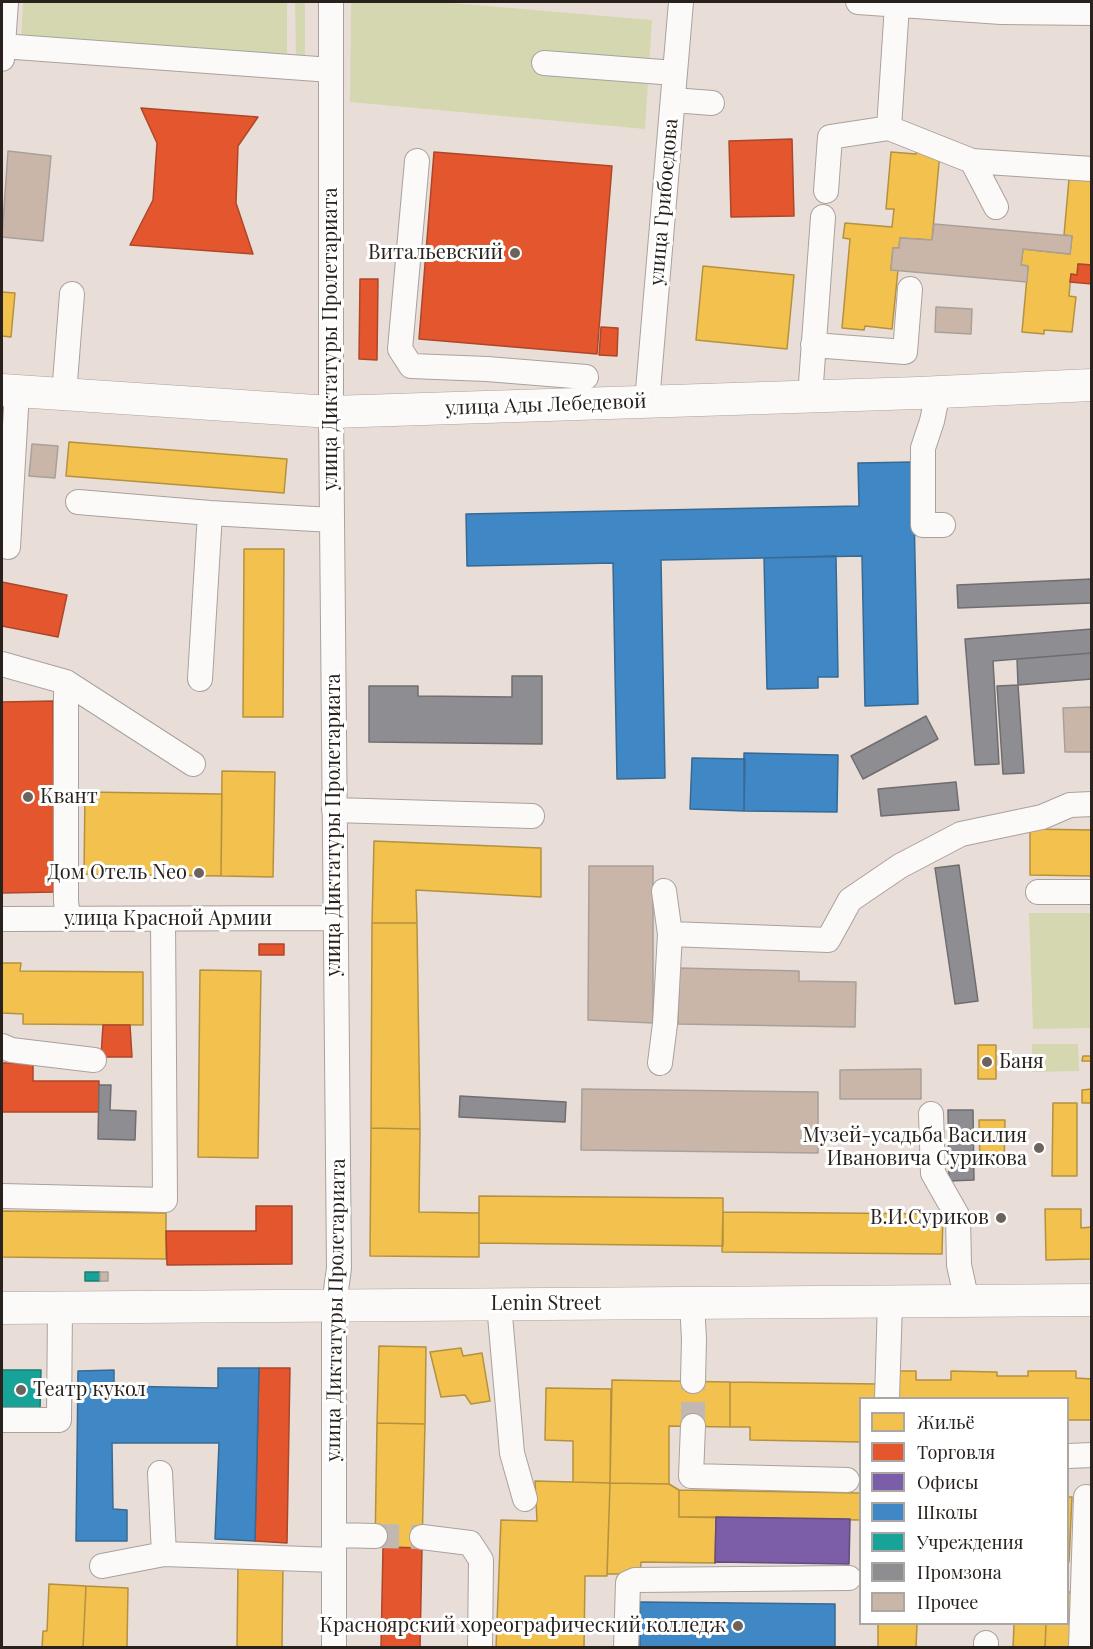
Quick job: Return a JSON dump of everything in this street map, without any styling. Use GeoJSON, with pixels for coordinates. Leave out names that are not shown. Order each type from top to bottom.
{"type":"FeatureCollection","features":[{"type":"Feature","properties":{"kind":"main road","name":"улица Ады Лебедевой"},"geometry":{"type":"LineString","coordinates":[[9,391],[331,412],[938,393],[1092,385]]}},
{"type":"Feature","properties":{"kind":"main road","name":"Lenin Street"},"geometry":{"type":"LineString","coordinates":[[2,1308],[1092,1300]]}},
{"type":"Feature","properties":{"kind":"street"},"geometry":{"type":"LineString","coordinates":[[6,2],[2,53],[331,70]]}},
{"type":"Feature","properties":{"kind":"street","name":"улица Диктатуры Пролетариата"},"geometry":{"type":"LineString","coordinates":[[331,2],[331,412],[339,1268],[334,1305],[334,1647]]}},
{"type":"Feature","properties":{"kind":"street","name":"улица Грибоедова"},"geometry":{"type":"LineString","coordinates":[[647,402],[681,2]]}},
{"type":"Feature","properties":{"kind":"street"},"geometry":{"type":"LineString","coordinates":[[858,2],[1001,12],[1092,13]]}},
{"type":"Feature","properties":{"kind":"street"},"geometry":{"type":"LineString","coordinates":[[890,128],[887,61],[897,5]]}},
{"type":"Feature","properties":{"kind":"street"},"geometry":{"type":"LineString","coordinates":[[544,63],[675,73]]}},
{"type":"Feature","properties":{"kind":"street"},"geometry":{"type":"LineString","coordinates":[[673,99],[712,103]]}},
{"type":"Feature","properties":{"kind":"street"},"geometry":{"type":"LineString","coordinates":[[826,191],[830,137],[890,128],[972,161],[1092,169]]}},
{"type":"Feature","properties":{"kind":"street"},"geometry":{"type":"LineString","coordinates":[[417,161],[400,349],[411,366],[586,377]]}},
{"type":"Feature","properties":{"kind":"street"},"geometry":{"type":"LineString","coordinates":[[972,161],[996,207]]}},
{"type":"Feature","properties":{"kind":"street"},"geometry":{"type":"LineString","coordinates":[[810,397],[823,217]]}},
{"type":"Feature","properties":{"kind":"street"},"geometry":{"type":"LineString","coordinates":[[813,345],[911,355],[910,290]]}},
{"type":"Feature","properties":{"kind":"street"},"geometry":{"type":"LineString","coordinates":[[64,394],[72,294]]}},
{"type":"Feature","properties":{"kind":"street"},"geometry":{"type":"LineString","coordinates":[[483,407],[487,369]]}},
{"type":"Feature","properties":{"kind":"street"},"geometry":{"type":"LineString","coordinates":[[8,548],[9,391]]}},
{"type":"Feature","properties":{"kind":"street"},"geometry":{"type":"LineString","coordinates":[[938,393],[923,448],[924,525],[943,525]]}},
{"type":"Feature","properties":{"kind":"street"},"geometry":{"type":"LineString","coordinates":[[78,502],[332,520]]}},
{"type":"Feature","properties":{"kind":"street"},"geometry":{"type":"LineString","coordinates":[[200,679],[210,513]]}},
{"type":"Feature","properties":{"kind":"street"},"geometry":{"type":"LineString","coordinates":[[2,664],[66,682],[193,765]]}},
{"type":"Feature","properties":{"kind":"street"},"geometry":{"type":"LineString","coordinates":[[66,682],[66,902],[68,919]]}},
{"type":"Feature","properties":{"kind":"street"},"geometry":{"type":"LineString","coordinates":[[670,934],[828,940],[850,900],[900,867],[961,834],[1042,816],[1070,805],[1092,804]]}},
{"type":"Feature","properties":{"kind":"street"},"geometry":{"type":"LineString","coordinates":[[334,810],[532,816]]}},
{"type":"Feature","properties":{"kind":"street"},"geometry":{"type":"LineString","coordinates":[[660,1063],[665,1024],[670,934],[664,891]]}},
{"type":"Feature","properties":{"kind":"street"},"geometry":{"type":"LineString","coordinates":[[1038,892],[1092,892]]}},
{"type":"Feature","properties":{"kind":"street","name":"улица Красной Армии"},"geometry":{"type":"LineString","coordinates":[[2,919],[335,918]]}},
{"type":"Feature","properties":{"kind":"street"},"geometry":{"type":"LineString","coordinates":[[2,1197],[165,1200],[163,919]]}},
{"type":"Feature","properties":{"kind":"street"},"geometry":{"type":"LineString","coordinates":[[2,1046],[11,1050],[94,1060]]}},
{"type":"Feature","properties":{"kind":"street"},"geometry":{"type":"LineString","coordinates":[[932,1113],[933,1173],[958,1217],[959,1265],[967,1301]]}},
{"type":"Feature","properties":{"kind":"street"},"geometry":{"type":"LineString","coordinates":[[887,1397],[890,1301]]}},
{"type":"Feature","properties":{"kind":"street"},"geometry":{"type":"LineString","coordinates":[[692,1303],[693,1381]]}},
{"type":"Feature","properties":{"kind":"street"},"geometry":{"type":"LineString","coordinates":[[499,1304],[512,1453],[525,1499]]}},
{"type":"Feature","properties":{"kind":"street"},"geometry":{"type":"LineString","coordinates":[[2,1420],[59,1420],[60,1307]]}},
{"type":"Feature","properties":{"kind":"street"},"geometry":{"type":"LineString","coordinates":[[693,1426],[692,1476],[847,1480]]}},
{"type":"Feature","properties":{"kind":"street"},"geometry":{"type":"LineString","coordinates":[[1069,1456],[1092,1455]]}},
{"type":"Feature","properties":{"kind":"street"},"geometry":{"type":"LineString","coordinates":[[160,1473],[164,1554]]}},
{"type":"Feature","properties":{"kind":"street"},"geometry":{"type":"LineString","coordinates":[[1082,1647],[1086,1497]]}},
{"type":"Feature","properties":{"kind":"street"},"geometry":{"type":"LineString","coordinates":[[335,1535],[375,1536]]}},
{"type":"Feature","properties":{"kind":"street"},"geometry":{"type":"LineString","coordinates":[[422,1538],[470,1544],[482,1560],[480,1647]]}},
{"type":"Feature","properties":{"kind":"street"},"geometry":{"type":"LineString","coordinates":[[102,1566],[164,1554],[334,1560]]}},
{"type":"Feature","properties":{"kind":"street"},"geometry":{"type":"LineString","coordinates":[[626,1647],[628,1583],[635,1580],[849,1578]]}},
{"type":"Feature","properties":{"kind":"green space"},"geometry":{"type":"Polygon","coordinates":[[[23,2],[287,2],[287,57],[284,54],[21,40],[23,2]]]}},
{"type":"Feature","properties":{"kind":"green space"},"geometry":{"type":"Polygon","coordinates":[[[295,2],[305,2],[305,61],[296,60],[295,2]]]}},
{"type":"Feature","properties":{"kind":"green space"},"geometry":{"type":"Polygon","coordinates":[[[351,2],[440,2],[652,20],[645,129],[350,102],[351,2]]]}},
{"type":"Feature","properties":{"kind":"green space"},"geometry":{"type":"Polygon","coordinates":[[[1029,913],[1091,913],[1091,1028],[1033,1029],[1029,913]]]}},
{"type":"Feature","properties":{"kind":"green space"},"geometry":{"type":"Polygon","coordinates":[[[1032,1044],[1078,1044],[1079,1071],[1032,1072],[1032,1044]]]}},
{"type":"Feature","properties":{"kind":"building: Жильё"},"geometry":{"type":"Polygon","coordinates":[[[917,150],[940,152],[932,240],[900,238],[899,248],[893,248],[891,270],[898,270],[892,329],[865,326],[864,330],[842,328],[850,239],[843,238],[845,223],[892,227],[894,209],[886,209],[891,152],[916,154],[917,150]]]}},
{"type":"Feature","properties":{"kind":"building: Жильё"},"geometry":{"type":"Polygon","coordinates":[[[1069,179],[1092,181],[1092,265],[1078,264],[1077,275],[1071,274],[1069,296],[1076,297],[1072,332],[1044,330],[1044,334],[1022,332],[1028,266],[1021,265],[1023,249],[1070,254],[1072,236],[1064,235],[1069,179]]]}},
{"type":"Feature","properties":{"kind":"building: Жильё"},"geometry":{"type":"Polygon","coordinates":[[[703,266],[794,275],[787,349],[696,340],[703,266]]]}},
{"type":"Feature","properties":{"kind":"building: Жильё"},"geometry":{"type":"Polygon","coordinates":[[[2,292],[15,293],[11,337],[2,336],[2,292]]]}},
{"type":"Feature","properties":{"kind":"building: Жильё"},"geometry":{"type":"Polygon","coordinates":[[[69,442],[287,459],[284,493],[66,476],[69,442]]]}},
{"type":"Feature","properties":{"kind":"building: Жильё"},"geometry":{"type":"Polygon","coordinates":[[[244,549],[284,549],[283,717],[243,717],[244,549]]]}},
{"type":"Feature","properties":{"kind":"building: Жильё"},"geometry":{"type":"Polygon","coordinates":[[[222,771],[275,772],[273,877],[221,876],[222,771]]]}},
{"type":"Feature","properties":{"kind":"building: Жильё"},"geometry":{"type":"Polygon","coordinates":[[[85,792],[222,794],[221,876],[84,874],[85,792]]]}},
{"type":"Feature","properties":{"kind":"building: Жильё"},"geometry":{"type":"Polygon","coordinates":[[[1030,829],[1092,830],[1092,876],[1030,875],[1030,829]]]}},
{"type":"Feature","properties":{"kind":"building: Жильё"},"geometry":{"type":"Polygon","coordinates":[[[374,841],[541,848],[541,897],[416,890],[417,923],[372,923],[374,841]]]}},
{"type":"Feature","properties":{"kind":"building: Жильё"},"geometry":{"type":"Polygon","coordinates":[[[372,923],[417,923],[420,1129],[371,1128],[372,923]]]}},
{"type":"Feature","properties":{"kind":"building: Жильё"},"geometry":{"type":"Polygon","coordinates":[[[2,963],[21,963],[20,971],[143,972],[143,1025],[23,1024],[23,1014],[2,1013],[2,963]]]}},
{"type":"Feature","properties":{"kind":"building: Жильё"},"geometry":{"type":"Polygon","coordinates":[[[200,970],[261,971],[258,1158],[198,1157],[200,970]]]}},
{"type":"Feature","properties":{"kind":"building: Жильё","name":"Баня"},"geometry":{"type":"Polygon","coordinates":[[[978,1045],[996,1045],[996,1079],[978,1079],[978,1045]]]}},
{"type":"Feature","properties":{"kind":"building: Жильё"},"geometry":{"type":"Polygon","coordinates":[[[1083,1056],[1091,1056],[1091,1061],[1082,1061],[1083,1056]]]}},
{"type":"Feature","properties":{"kind":"building: Жильё"},"geometry":{"type":"Polygon","coordinates":[[[1092,1089],[1092,1103],[1082,1103],[1082,1090],[1092,1089]]]}},
{"type":"Feature","properties":{"kind":"building: Жильё"},"geometry":{"type":"Polygon","coordinates":[[[1053,1103],[1077,1103],[1077,1176],[1052,1176],[1053,1103]]]}},
{"type":"Feature","properties":{"kind":"building: Жильё"},"geometry":{"type":"Polygon","coordinates":[[[979,1120],[1005,1120],[1004,1167],[980,1167],[979,1120]]]}},
{"type":"Feature","properties":{"kind":"building: Жильё"},"geometry":{"type":"Polygon","coordinates":[[[371,1128],[420,1129],[419,1212],[479,1213],[479,1257],[370,1256],[371,1128]]]}},
{"type":"Feature","properties":{"kind":"building: Жильё"},"geometry":{"type":"Polygon","coordinates":[[[479,1196],[723,1198],[723,1246],[479,1243],[479,1196]]]}},
{"type":"Feature","properties":{"kind":"building: Жильё"},"geometry":{"type":"Polygon","coordinates":[[[1045,1209],[1081,1209],[1081,1228],[1092,1227],[1092,1259],[1046,1260],[1045,1209]]]}},
{"type":"Feature","properties":{"kind":"building: Жильё"},"geometry":{"type":"Polygon","coordinates":[[[2,1211],[166,1213],[166,1259],[2,1257],[2,1211]]]}},
{"type":"Feature","properties":{"kind":"building: Жильё"},"geometry":{"type":"Polygon","coordinates":[[[723,1212],[943,1214],[942,1254],[722,1252],[723,1212]]]}},
{"type":"Feature","properties":{"kind":"building: Жильё"},"geometry":{"type":"Polygon","coordinates":[[[379,1346],[426,1347],[425,1424],[377,1423],[379,1346]]]}},
{"type":"Feature","properties":{"kind":"building: Жильё"},"geometry":{"type":"Polygon","coordinates":[[[461,1348],[463,1356],[482,1353],[490,1401],[471,1404],[465,1395],[441,1397],[430,1352],[461,1348]]]}},
{"type":"Feature","properties":{"kind":"building: Жильё"},"geometry":{"type":"Polygon","coordinates":[[[892,1371],[916,1371],[916,1380],[951,1380],[951,1371],[997,1372],[997,1376],[1028,1376],[1028,1371],[1076,1371],[1076,1378],[1092,1379],[1092,1420],[1069,1420],[1069,1397],[892,1397],[892,1371]]]}},
{"type":"Feature","properties":{"kind":"building: Жильё"},"geometry":{"type":"Polygon","coordinates":[[[612,1380],[730,1382],[730,1427],[669,1426],[669,1484],[610,1483],[612,1380]]]}},
{"type":"Feature","properties":{"kind":"building: Жильё"},"geometry":{"type":"Polygon","coordinates":[[[730,1382],[878,1384],[878,1397],[859,1397],[859,1442],[750,1440],[750,1427],[730,1427],[730,1382]]]}},
{"type":"Feature","properties":{"kind":"building: Жильё"},"geometry":{"type":"Polygon","coordinates":[[[546,1388],[611,1389],[610,1483],[573,1482],[573,1441],[545,1440],[546,1388]]]}},
{"type":"Feature","properties":{"kind":"building: Жильё"},"geometry":{"type":"Polygon","coordinates":[[[377,1423],[425,1424],[422,1548],[375,1547],[377,1423]]]}},
{"type":"Feature","properties":{"kind":"building: Жильё"},"geometry":{"type":"Polygon","coordinates":[[[535,1481],[610,1483],[607,1576],[585,1576],[584,1648],[496,1648],[501,1520],[537,1521],[535,1481]]]}},
{"type":"Feature","properties":{"kind":"building: Жильё"},"geometry":{"type":"Polygon","coordinates":[[[610,1483],[669,1484],[679,1490],[679,1517],[716,1517],[715,1563],[641,1562],[640,1574],[607,1574],[610,1483]]]}},
{"type":"Feature","properties":{"kind":"building: Жильё"},"geometry":{"type":"Polygon","coordinates":[[[679,1490],[859,1493],[859,1520],[679,1517],[679,1490]]]}},
{"type":"Feature","properties":{"kind":"building: Жильё"},"geometry":{"type":"Polygon","coordinates":[[[1069,1497],[1072,1497],[1069,1562],[1069,1497]]]}},
{"type":"Feature","properties":{"kind":"building: Жильё"},"geometry":{"type":"Polygon","coordinates":[[[238,1562],[283,1563],[282,1648],[237,1648],[238,1562]]]}},
{"type":"Feature","properties":{"kind":"building: Жильё"},"geometry":{"type":"Polygon","coordinates":[[[49,1584],[86,1586],[83,1648],[42,1648],[43,1631],[47,1631],[49,1584]]]}},
{"type":"Feature","properties":{"kind":"building: Жильё"},"geometry":{"type":"Polygon","coordinates":[[[86,1586],[128,1588],[127,1648],[83,1648],[86,1586]]]}},
{"type":"Feature","properties":{"kind":"building: Жильё"},"geometry":{"type":"Polygon","coordinates":[[[1069,1592],[1072,1592],[1070,1648],[1045,1648],[1046,1625],[1069,1625],[1069,1592]]]}},
{"type":"Feature","properties":{"kind":"building: Жильё"},"geometry":{"type":"Polygon","coordinates":[[[878,1625],[917,1625],[916,1648],[878,1648],[878,1625]]]}},
{"type":"Feature","properties":{"kind":"building: Жильё"},"geometry":{"type":"Polygon","coordinates":[[[1014,1625],[1046,1625],[1045,1648],[1013,1648],[1014,1625]]]}},
{"type":"Feature","properties":{"kind":"building: Торговля"},"geometry":{"type":"Polygon","coordinates":[[[141,108],[258,117],[238,146],[236,203],[253,254],[130,245],[153,200],[157,143],[141,108]]]}},
{"type":"Feature","properties":{"kind":"building: Торговля"},"geometry":{"type":"Polygon","coordinates":[[[792,139],[794,216],[731,217],[729,141],[792,139]]]}},
{"type":"Feature","properties":{"kind":"building: Торговля","name":"Витальевский"},"geometry":{"type":"Polygon","coordinates":[[[434,152],[612,166],[597,354],[419,339],[434,152]]]}},
{"type":"Feature","properties":{"kind":"building: Торговля"},"geometry":{"type":"Polygon","coordinates":[[[1078,264],[1092,265],[1092,284],[1070,282],[1071,274],[1077,275],[1078,264]]]}},
{"type":"Feature","properties":{"kind":"building: Торговля"},"geometry":{"type":"Polygon","coordinates":[[[360,279],[378,279],[377,360],[359,359],[360,279]]]}},
{"type":"Feature","properties":{"kind":"building: Торговля"},"geometry":{"type":"Polygon","coordinates":[[[601,327],[618,328],[617,356],[599,355],[601,327]]]}},
{"type":"Feature","properties":{"kind":"building: Торговля"},"geometry":{"type":"Polygon","coordinates":[[[2,582],[67,595],[58,637],[2,626],[2,582]]]}},
{"type":"Feature","properties":{"kind":"building: Торговля","name":"Квант"},"geometry":{"type":"Polygon","coordinates":[[[53,701],[55,892],[2,893],[2,702],[53,701]]]}},
{"type":"Feature","properties":{"kind":"building: Торговля"},"geometry":{"type":"Polygon","coordinates":[[[259,944],[284,944],[284,955],[259,955],[259,944]]]}},
{"type":"Feature","properties":{"kind":"building: Торговля"},"geometry":{"type":"Polygon","coordinates":[[[103,1025],[130,1025],[132,1057],[101,1057],[103,1025]]]}},
{"type":"Feature","properties":{"kind":"building: Торговля"},"geometry":{"type":"Polygon","coordinates":[[[2,1063],[33,1063],[33,1081],[99,1081],[99,1112],[2,1112],[2,1063]]]}},
{"type":"Feature","properties":{"kind":"building: Торговля"},"geometry":{"type":"Polygon","coordinates":[[[256,1206],[292,1206],[292,1264],[167,1265],[166,1231],[256,1231],[256,1206]]]}},
{"type":"Feature","properties":{"kind":"building: Торговля"},"geometry":{"type":"Polygon","coordinates":[[[259,1368],[290,1368],[287,1543],[255,1541],[259,1368]]]}},
{"type":"Feature","properties":{"kind":"building: Торговля"},"geometry":{"type":"Polygon","coordinates":[[[383,1547],[422,1548],[420,1648],[381,1648],[383,1547]]]}},
{"type":"Feature","properties":{"kind":"building: Офисы"},"geometry":{"type":"Polygon","coordinates":[[[716,1517],[850,1519],[849,1564],[715,1563],[716,1517]]]}},
{"type":"Feature","properties":{"kind":"building: Школы"},"geometry":{"type":"Polygon","coordinates":[[[913,462],[918,704],[865,706],[862,556],[661,560],[665,778],[617,779],[613,563],[467,566],[466,514],[859,506],[858,463],[913,462]]]}},
{"type":"Feature","properties":{"kind":"building: Школы"},"geometry":{"type":"Polygon","coordinates":[[[836,556],[838,677],[818,677],[818,688],[767,689],[764,558],[836,556]]]}},
{"type":"Feature","properties":{"kind":"building: Школы"},"geometry":{"type":"Polygon","coordinates":[[[744,753],[838,755],[837,812],[744,811],[744,753]]]}},
{"type":"Feature","properties":{"kind":"building: Школы"},"geometry":{"type":"Polygon","coordinates":[[[692,758],[745,759],[744,811],[690,809],[692,758]]]}},
{"type":"Feature","properties":{"kind":"building: Школы"},"geometry":{"type":"Polygon","coordinates":[[[218,1368],[259,1368],[255,1541],[215,1539],[219,1443],[112,1443],[113,1509],[127,1510],[127,1541],[76,1541],[78,1371],[114,1370],[114,1386],[218,1388],[218,1368]]]}},
{"type":"Feature","properties":{"kind":"building: Школы","name":"Красноярский хореографический колледж"},"geometry":{"type":"Polygon","coordinates":[[[640,1602],[835,1604],[835,1648],[640,1648],[640,1602]]]}},
{"type":"Feature","properties":{"kind":"building: Учреждения"},"geometry":{"type":"Polygon","coordinates":[[[85,1272],[100,1272],[100,1281],[85,1281],[85,1272]]]}},
{"type":"Feature","properties":{"kind":"building: Учреждения","name":"Театр кукол"},"geometry":{"type":"Polygon","coordinates":[[[2,1370],[41,1370],[40,1410],[2,1409],[2,1370]]]}},
{"type":"Feature","properties":{"kind":"building: Промзона"},"geometry":{"type":"Polygon","coordinates":[[[1092,579],[1092,603],[958,608],[957,585],[1092,579]]]}},
{"type":"Feature","properties":{"kind":"building: Промзона"},"geometry":{"type":"Polygon","coordinates":[[[1092,629],[1092,653],[993,661],[999,764],[975,765],[965,639],[1092,629]]]}},
{"type":"Feature","properties":{"kind":"building: Промзона"},"geometry":{"type":"Polygon","coordinates":[[[1092,653],[1092,679],[1018,685],[1017,659],[1092,653]]]}},
{"type":"Feature","properties":{"kind":"building: Промзона"},"geometry":{"type":"Polygon","coordinates":[[[512,676],[542,676],[542,744],[369,742],[369,686],[418,686],[418,696],[512,697],[512,676]]]}},
{"type":"Feature","properties":{"kind":"building: Промзона"},"geometry":{"type":"Polygon","coordinates":[[[1018,685],[1024,773],[1003,774],[997,686],[1018,685]]]}},
{"type":"Feature","properties":{"kind":"building: Промзона"},"geometry":{"type":"Polygon","coordinates":[[[926,716],[938,739],[863,779],[851,756],[926,716]]]}},
{"type":"Feature","properties":{"kind":"building: Промзона"},"geometry":{"type":"Polygon","coordinates":[[[956,782],[959,810],[881,816],[878,789],[956,782]]]}},
{"type":"Feature","properties":{"kind":"building: Промзона"},"geometry":{"type":"Polygon","coordinates":[[[959,865],[978,1001],[955,1004],[935,868],[959,865]]]}},
{"type":"Feature","properties":{"kind":"building: Промзона"},"geometry":{"type":"Polygon","coordinates":[[[99,1085],[111,1085],[110,1110],[136,1111],[135,1140],[98,1139],[99,1085]]]}},
{"type":"Feature","properties":{"kind":"building: Промзона"},"geometry":{"type":"Polygon","coordinates":[[[460,1096],[566,1102],[565,1122],[459,1117],[460,1096]]]}},
{"type":"Feature","properties":{"kind":"building: Промзона"},"geometry":{"type":"Polygon","coordinates":[[[948,1110],[973,1110],[974,1180],[949,1181],[948,1110]]]}},
{"type":"Feature","properties":{"kind":"building: Прочее"},"geometry":{"type":"Polygon","coordinates":[[[8,151],[51,156],[43,241],[2,237],[8,151]]]}},
{"type":"Feature","properties":{"kind":"building: Прочее"},"geometry":{"type":"Polygon","coordinates":[[[934,224],[1072,236],[1070,254],[1023,249],[1021,265],[1028,266],[1027,282],[891,270],[893,248],[899,248],[900,238],[932,240],[934,224]]]}},
{"type":"Feature","properties":{"kind":"building: Прочее"},"geometry":{"type":"Polygon","coordinates":[[[936,307],[972,309],[971,334],[935,332],[936,307]]]}},
{"type":"Feature","properties":{"kind":"building: Прочее"},"geometry":{"type":"Polygon","coordinates":[[[32,444],[58,446],[55,478],[29,476],[32,444]]]}},
{"type":"Feature","properties":{"kind":"building: Прочее"},"geometry":{"type":"Polygon","coordinates":[[[1092,707],[1092,752],[1065,752],[1063,708],[1092,707]]]}},
{"type":"Feature","properties":{"kind":"building: Прочее"},"geometry":{"type":"Polygon","coordinates":[[[589,866],[653,866],[653,1023],[588,1020],[589,866]]]}},
{"type":"Feature","properties":{"kind":"building: Прочее"},"geometry":{"type":"Polygon","coordinates":[[[679,968],[799,971],[799,981],[856,982],[855,1027],[678,1024],[679,968]]]}},
{"type":"Feature","properties":{"kind":"building: Прочее"},"geometry":{"type":"Polygon","coordinates":[[[921,1069],[921,1099],[840,1099],[840,1070],[921,1069]]]}},
{"type":"Feature","properties":{"kind":"building: Прочее"},"geometry":{"type":"Polygon","coordinates":[[[582,1089],[818,1092],[818,1153],[581,1150],[582,1089]]]}},
{"type":"Feature","properties":{"kind":"building: Прочее"},"geometry":{"type":"Polygon","coordinates":[[[100,1272],[108,1272],[108,1281],[100,1281],[100,1272]]]}},
{"type":"Feature","properties":{"kind":"tunnel"},"geometry":{"type":"LineString","coordinates":[[693,1381],[693,1426]]}},
{"type":"Feature","properties":{"kind":"tunnel"},"geometry":{"type":"LineString","coordinates":[[375,1536],[422,1537]]}},
{"type":"Feature","properties":{"kind":"place","name":"Витальевский"},"geometry":{"type":"Point","coordinates":[515,253]}},
{"type":"Feature","properties":{"kind":"place","name":"Квант"},"geometry":{"type":"Point","coordinates":[28,797]}},
{"type":"Feature","properties":{"kind":"place","name":"Дом Отель Neo"},"geometry":{"type":"Point","coordinates":[199,873]}},
{"type":"Feature","properties":{"kind":"place","name":"Баня"},"geometry":{"type":"Point","coordinates":[987,1062]}},
{"type":"Feature","properties":{"kind":"place","name":"Музей-усадьба Василия Ивановича Сурикова"},"geometry":{"type":"Point","coordinates":[1039,1148]}},
{"type":"Feature","properties":{"kind":"place","name":"В.И.Суриков"},"geometry":{"type":"Point","coordinates":[1001,1218]}},
{"type":"Feature","properties":{"kind":"place","name":"Театр кукол"},"geometry":{"type":"Point","coordinates":[21,1390]}},
{"type":"Feature","properties":{"kind":"place","name":"Красноярский хореографический колледж"},"geometry":{"type":"Point","coordinates":[738,1626]}}]}
